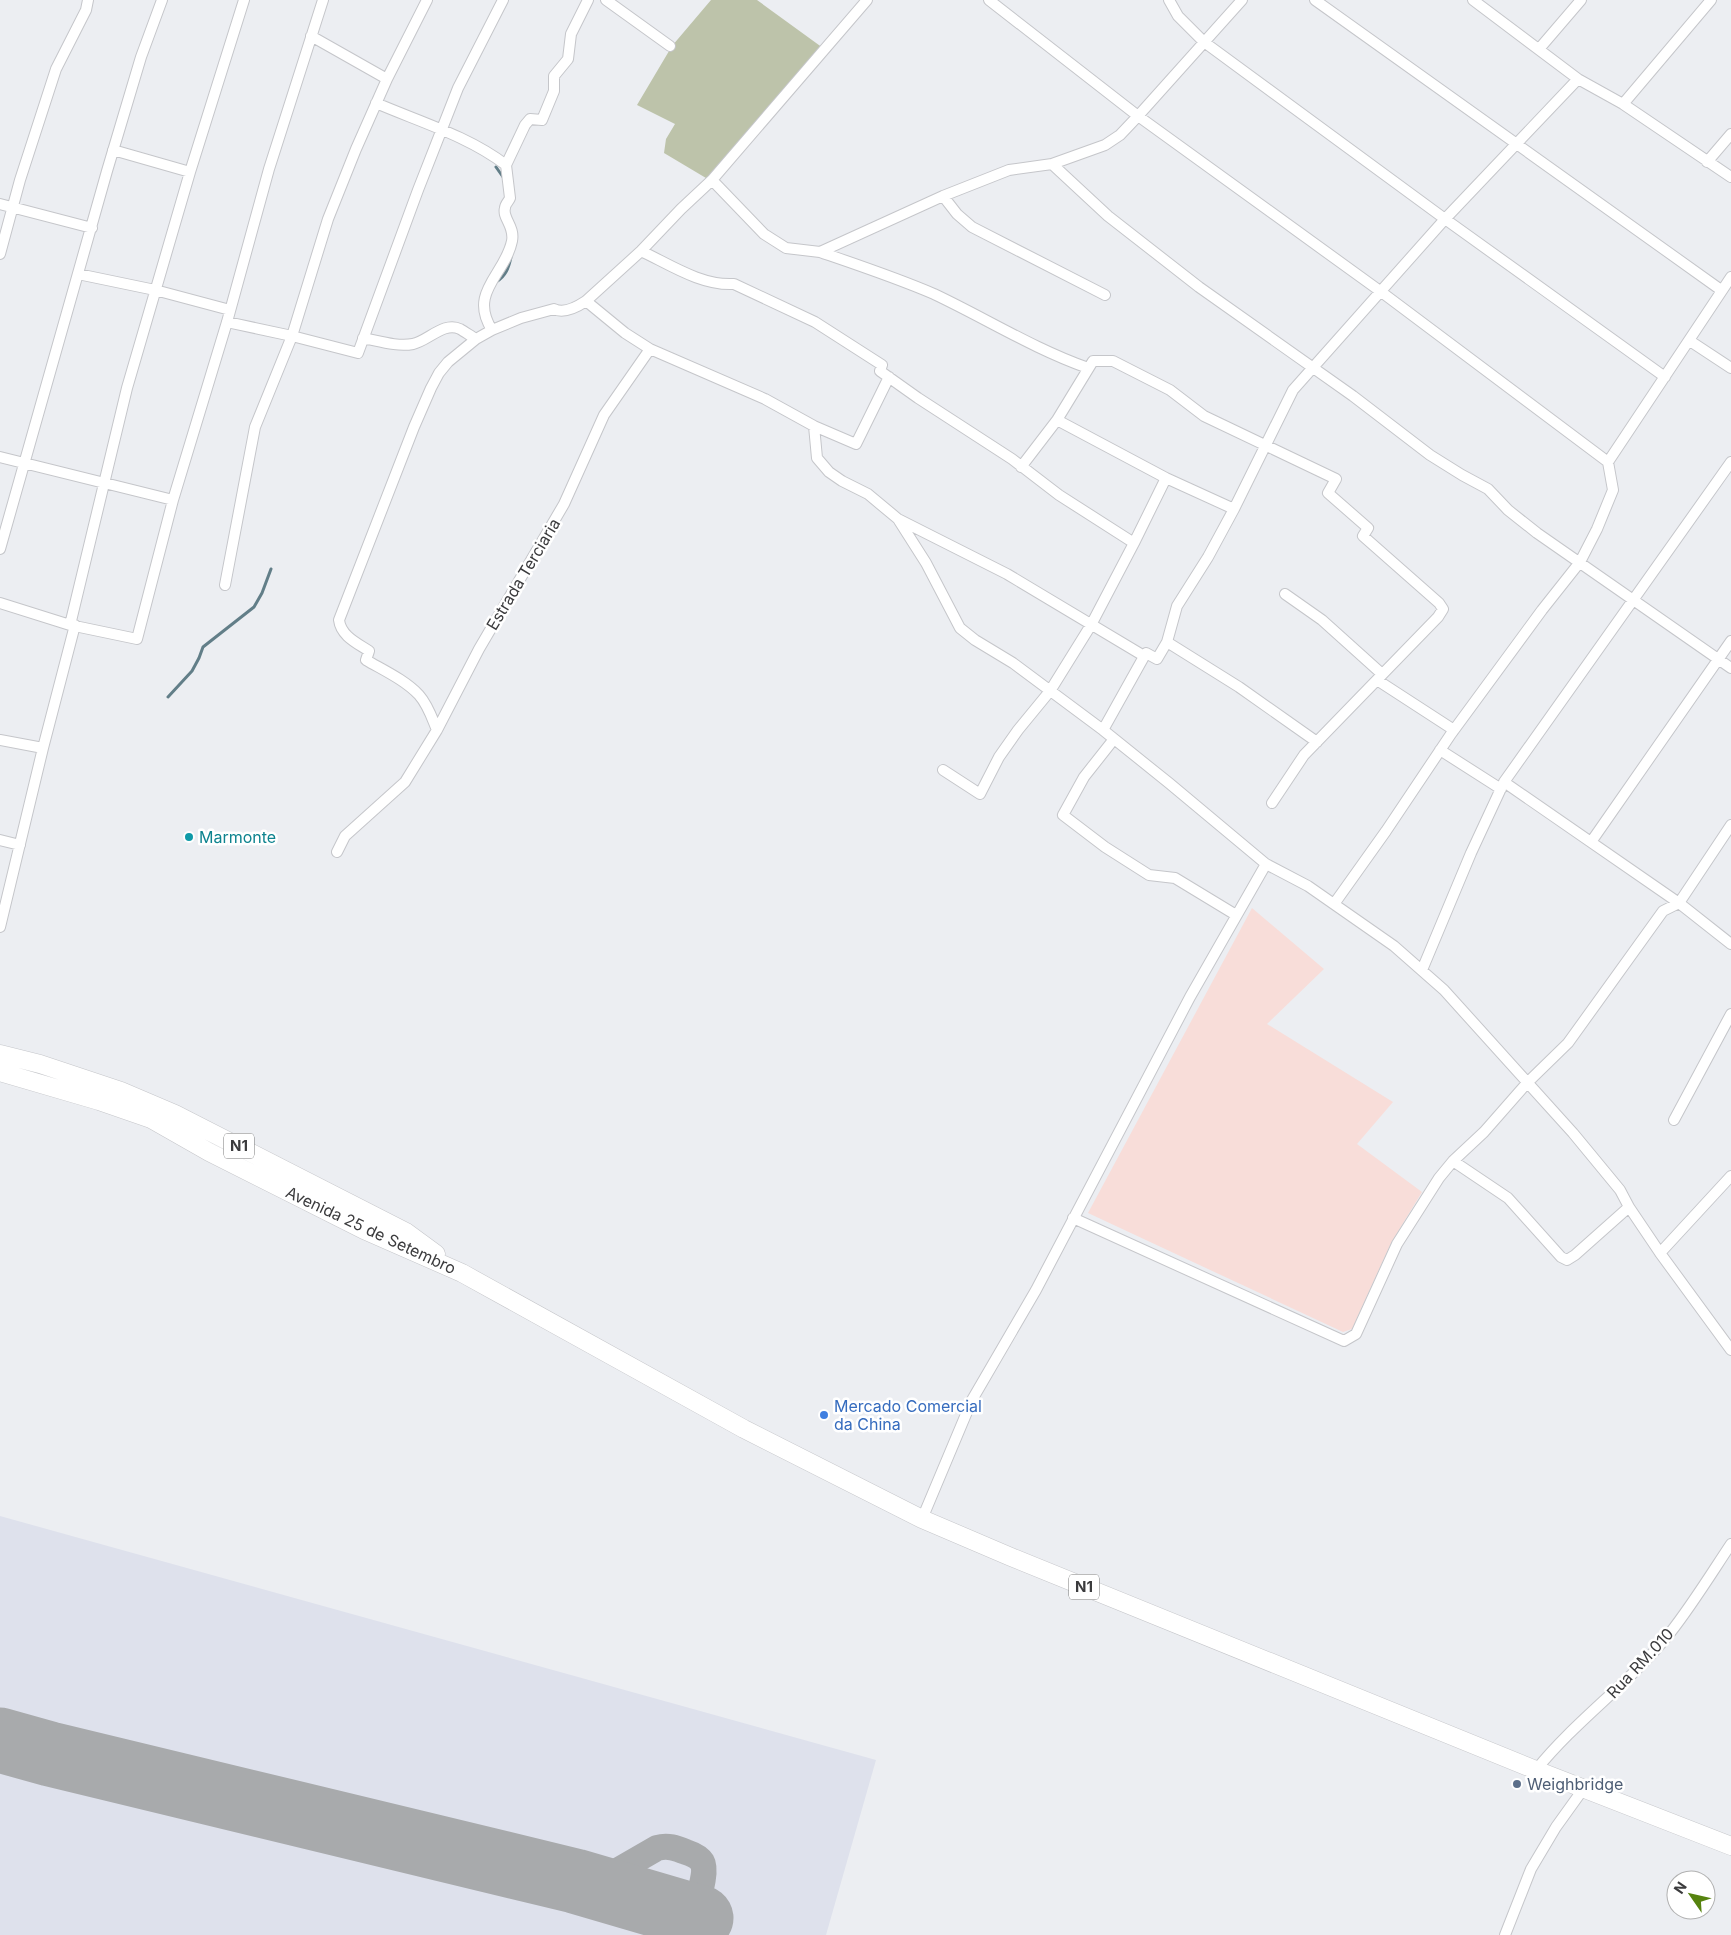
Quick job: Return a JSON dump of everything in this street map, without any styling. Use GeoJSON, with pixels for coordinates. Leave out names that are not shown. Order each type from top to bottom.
{"type":"FeatureCollection","features":[{"type":"Feature","properties":{"kind":"highway","name":"Avenida 25 de Setembro"},"geometry":{"type":"LineString","coordinates":[[0,1054],[40,1064],[121,1091],[175,1114],[406,1232],[462,1273]]}},
{"type":"Feature","properties":{"kind":"highway","name":"Avenida 25 de Setembro"},"geometry":{"type":"LineString","coordinates":[[0,1072],[99,1101],[151,1119],[209,1152],[364,1230],[462,1273]]}},
{"type":"Feature","properties":{"kind":"highway","name":"N1"},"geometry":{"type":"LineString","coordinates":[[462,1273],[744,1429],[922,1519],[1011,1558],[1536,1770],[1731,1846]]}},
{"type":"Feature","properties":{"kind":"street"},"geometry":{"type":"LineString","coordinates":[[0,254],[56,69],[86,10],[88,0]]}},
{"type":"Feature","properties":{"kind":"street"},"geometry":{"type":"LineString","coordinates":[[0,549],[23,462],[140,57],[162,0]]}},
{"type":"Feature","properties":{"kind":"street"},"geometry":{"type":"LineString","coordinates":[[0,927],[73,625],[103,483],[127,388],[155,290],[168,253],[190,172],[244,0]]}},
{"type":"Feature","properties":{"kind":"street"},"geometry":{"type":"LineString","coordinates":[[0,604],[73,625],[137,638],[174,500],[227,322],[269,169],[323,0]]}},
{"type":"Feature","properties":{"kind":"street"},"geometry":{"type":"LineString","coordinates":[[225,585],[255,427],[292,336],[328,219],[356,149],[387,79],[427,0]]}},
{"type":"Feature","properties":{"kind":"street"},"geometry":{"type":"LineString","coordinates":[[227,322],[292,336],[358,354],[458,88],[504,0]]}},
{"type":"Feature","properties":{"kind":"street"},"geometry":{"type":"LineString","coordinates":[[492,330],[486,321],[484,311],[486,294],[489,283],[508,256],[513,231],[505,212],[505,206],[510,198],[506,165],[525,125],[530,119],[542,120],[554,91],[554,76],[568,59],[571,34],[588,0]]}},
{"type":"Feature","properties":{"kind":"street"},"geometry":{"type":"LineString","coordinates":[[606,0],[619,4],[670,46]]}},
{"type":"Feature","properties":{"kind":"street"},"geometry":{"type":"LineString","coordinates":[[437,730],[429,710],[419,696],[403,683],[366,660],[369,651],[348,637],[342,630],[339,620],[431,388],[439,373],[448,362],[476,339],[492,330],[521,318],[554,309],[558,311],[576,308],[586,301],[641,251],[712,180],[867,0]]}},
{"type":"Feature","properties":{"kind":"street"},"geometry":{"type":"LineString","coordinates":[[989,0],[1138,116],[1380,291],[1608,462],[1613,490],[1597,529],[1580,562],[1542,610],[1454,730],[1334,904]]}},
{"type":"Feature","properties":{"kind":"street"},"geometry":{"type":"LineString","coordinates":[[1168,0],[1178,16],[1204,42],[1445,219],[1665,377]]}},
{"type":"Feature","properties":{"kind":"street"},"geometry":{"type":"LineString","coordinates":[[820,252],[943,196],[1009,170],[1052,164],[1105,145],[1120,135],[1138,116],[1242,0]]}},
{"type":"Feature","properties":{"kind":"street"},"geometry":{"type":"LineString","coordinates":[[1315,0],[1721,290]]}},
{"type":"Feature","properties":{"kind":"street"},"geometry":{"type":"LineString","coordinates":[[1473,0],[1578,79],[1623,104],[1731,177]]}},
{"type":"Feature","properties":{"kind":"street"},"geometry":{"type":"LineString","coordinates":[[1539,50],[1581,0]]}},
{"type":"Feature","properties":{"kind":"street"},"geometry":{"type":"LineString","coordinates":[[1623,104],[1711,0]]}},
{"type":"Feature","properties":{"kind":"street"},"geometry":{"type":"LineString","coordinates":[[311,36],[387,79]]}},
{"type":"Feature","properties":{"kind":"street"},"geometry":{"type":"LineString","coordinates":[[1103,730],[1146,653],[1157,659],[1167,642],[1177,606],[1208,557],[1234,509],[1293,390],[1445,219],[1578,79]]}},
{"type":"Feature","properties":{"kind":"street"},"geometry":{"type":"LineString","coordinates":[[376,103],[489,152],[506,165]]}},
{"type":"Feature","properties":{"kind":"street"},"geometry":{"type":"LineString","coordinates":[[1707,162],[1731,134]]}},
{"type":"Feature","properties":{"kind":"street"},"geometry":{"type":"LineString","coordinates":[[113,150],[190,172]]}},
{"type":"Feature","properties":{"kind":"street"},"geometry":{"type":"LineString","coordinates":[[1052,164],[1108,216],[1191,282],[1313,368],[1430,455],[1488,489],[1508,510],[1731,668]]}},
{"type":"Feature","properties":{"kind":"street"},"geometry":{"type":"LineString","coordinates":[[712,180],[764,234],[786,248],[820,252],[895,278],[926,291],[1058,357],[1088,368]]}},
{"type":"Feature","properties":{"kind":"street"},"geometry":{"type":"LineString","coordinates":[[943,196],[957,214],[972,227],[1105,295]]}},
{"type":"Feature","properties":{"kind":"street"},"geometry":{"type":"LineString","coordinates":[[0,204],[92,228]]}},
{"type":"Feature","properties":{"kind":"street"},"geometry":{"type":"LineString","coordinates":[[641,251],[688,273],[720,284],[734,284],[815,322],[882,365],[880,371],[1012,459],[1059,495],[1134,543]]}},
{"type":"Feature","properties":{"kind":"street"},"geometry":{"type":"LineString","coordinates":[[78,274],[155,290],[230,310]]}},
{"type":"Feature","properties":{"kind":"street"},"geometry":{"type":"LineString","coordinates":[[1608,462],[1731,277]]}},
{"type":"Feature","properties":{"kind":"street"},"geometry":{"type":"LineString","coordinates":[[586,301],[625,333],[650,349],[764,399],[814,426],[856,444],[889,377]]}},
{"type":"Feature","properties":{"kind":"street"},"geometry":{"type":"LineString","coordinates":[[364,338],[394,344],[412,344],[422,342],[442,330],[458,328],[476,339]]}},
{"type":"Feature","properties":{"kind":"street"},"geometry":{"type":"LineString","coordinates":[[1690,341],[1731,368]]}},
{"type":"Feature","properties":{"kind":"street","name":"Estrada Terciaria"},"geometry":{"type":"LineString","coordinates":[[337,852],[345,836],[406,782],[437,730],[479,650],[564,504],[604,415],[650,349]]}},
{"type":"Feature","properties":{"kind":"street"},"geometry":{"type":"LineString","coordinates":[[1021,467],[1057,420],[1093,361],[1113,361],[1170,390],[1204,416],[1336,479],[1328,493],[1368,528],[1363,536],[1439,603],[1443,609],[1438,617],[1304,755],[1272,803]]}},
{"type":"Feature","properties":{"kind":"street"},"geometry":{"type":"LineString","coordinates":[[1057,420],[1166,478],[1234,509]]}},
{"type":"Feature","properties":{"kind":"street"},"geometry":{"type":"LineString","coordinates":[[814,426],[817,458],[829,472],[868,494],[898,519],[1007,574],[1144,656]]}},
{"type":"Feature","properties":{"kind":"street"},"geometry":{"type":"LineString","coordinates":[[0,457],[174,500]]}},
{"type":"Feature","properties":{"kind":"street"},"geometry":{"type":"LineString","coordinates":[[1422,970],[1502,785],[1731,462]]}},
{"type":"Feature","properties":{"kind":"street"},"geometry":{"type":"LineString","coordinates":[[943,770],[980,794],[999,757],[1050,691],[1091,625],[1166,478]]}},
{"type":"Feature","properties":{"kind":"street"},"geometry":{"type":"LineString","coordinates":[[898,519],[926,562],[960,628],[975,640],[1013,663],[1103,730],[1266,864],[1308,886],[1334,904],[1394,946],[1436,983],[1573,1133],[1620,1190],[1629,1207],[1660,1253],[1731,1350]]}},
{"type":"Feature","properties":{"kind":"street"},"geometry":{"type":"LineString","coordinates":[[1285,594],[1322,620],[1380,677],[1454,730]]}},
{"type":"Feature","properties":{"kind":"street"},"geometry":{"type":"LineString","coordinates":[[1591,842],[1731,641]]}},
{"type":"Feature","properties":{"kind":"street"},"geometry":{"type":"LineString","coordinates":[[1167,642],[1239,686],[1316,742]]}},
{"type":"Feature","properties":{"kind":"street"},"geometry":{"type":"LineString","coordinates":[[1114,739],[1084,778],[1063,815],[1105,847],[1149,875],[1175,878],[1236,916]]}},
{"type":"Feature","properties":{"kind":"street"},"geometry":{"type":"LineString","coordinates":[[0,740],[43,748]]}},
{"type":"Feature","properties":{"kind":"street"},"geometry":{"type":"LineString","coordinates":[[1440,750],[1502,785],[1591,842],[1679,903],[1731,944]]}},
{"type":"Feature","properties":{"kind":"street"},"geometry":{"type":"LineString","coordinates":[[1073,1218],[1344,1341],[1356,1334],[1397,1244],[1439,1178],[1453,1161],[1484,1132],[1527,1083],[1568,1043],[1663,911],[1679,903],[1731,825]]}},
{"type":"Feature","properties":{"kind":"street"},"geometry":{"type":"LineString","coordinates":[[0,840],[20,845]]}},
{"type":"Feature","properties":{"kind":"street"},"geometry":{"type":"LineString","coordinates":[[922,1519],[972,1400],[1036,1290],[1181,1014],[1266,864]]}},
{"type":"Feature","properties":{"kind":"street"},"geometry":{"type":"LineString","coordinates":[[1413,962],[1436,983]]}},
{"type":"Feature","properties":{"kind":"street"},"geometry":{"type":"LineString","coordinates":[[1674,1120],[1731,1014]]}},
{"type":"Feature","properties":{"kind":"street"},"geometry":{"type":"LineString","coordinates":[[1453,1161],[1508,1198],[1561,1257],[1567,1260],[1629,1207]]}},
{"type":"Feature","properties":{"kind":"street"},"geometry":{"type":"LineString","coordinates":[[1660,1253],[1731,1176]]}},
{"type":"Feature","properties":{"kind":"street","name":"Rua RM.010"},"geometry":{"type":"LineString","coordinates":[[1536,1770],[1562,1741],[1640,1666],[1670,1633],[1731,1544]]}},
{"type":"Feature","properties":{"kind":"street"},"geometry":{"type":"LineString","coordinates":[[1505,1935],[1530,1869],[1556,1827],[1584,1788]]}},
{"type":"Feature","properties":{"kind":"shaded area"},"geometry":{"type":"Polygon","coordinates":[[[1252,908],[1324,969],[1267,1024],[1393,1102],[1357,1144],[1422,1192],[1391,1243],[1352,1329],[1343,1332],[1088,1213],[1252,908]]]}},
{"type":"Feature","properties":{"kind":"shaded area"},"geometry":{"type":"Polygon","coordinates":[[[0,1516],[876,1760],[826,1935],[0,1935],[0,1516]]]}},
{"type":"Feature","properties":{"kind":"green space"},"geometry":{"type":"Polygon","coordinates":[[[711,0],[757,0],[823,48],[711,181],[664,153],[666,139],[675,124],[637,105],[672,46],[711,0]]]}},
{"type":"Feature","properties":{"kind":"waterway"},"geometry":{"type":"LineString","coordinates":[[496,167],[503,177]]}},
{"type":"Feature","properties":{"kind":"waterway"},"geometry":{"type":"LineString","coordinates":[[496,282],[507,271],[511,257]]}},
{"type":"Feature","properties":{"kind":"waterway"},"geometry":{"type":"LineString","coordinates":[[168,697],[192,671],[203,647],[254,607],[262,593],[271,569]]}},
{"type":"Feature","properties":{"kind":"taxiway"},"geometry":{"type":"LineString","coordinates":[[575,1881],[596,1881],[605,1878],[657,1848],[675,1848],[697,1857],[702,1862],[703,1880],[694,1915]]}},
{"type":"Feature","properties":{"kind":"runway"},"geometry":{"type":"LineString","coordinates":[[0,1740],[50,1754],[575,1881],[701,1918]]}},
{"type":"Feature","properties":{"kind":"place","name":"Marmonte"},"geometry":{"type":"Point","coordinates":[189,837]}},
{"type":"Feature","properties":{"kind":"place","name":"Mercado Comercial da China"},"geometry":{"type":"Point","coordinates":[824,1415]}},
{"type":"Feature","properties":{"kind":"place","name":"Weighbridge"},"geometry":{"type":"Point","coordinates":[1517,1784]}}]}
